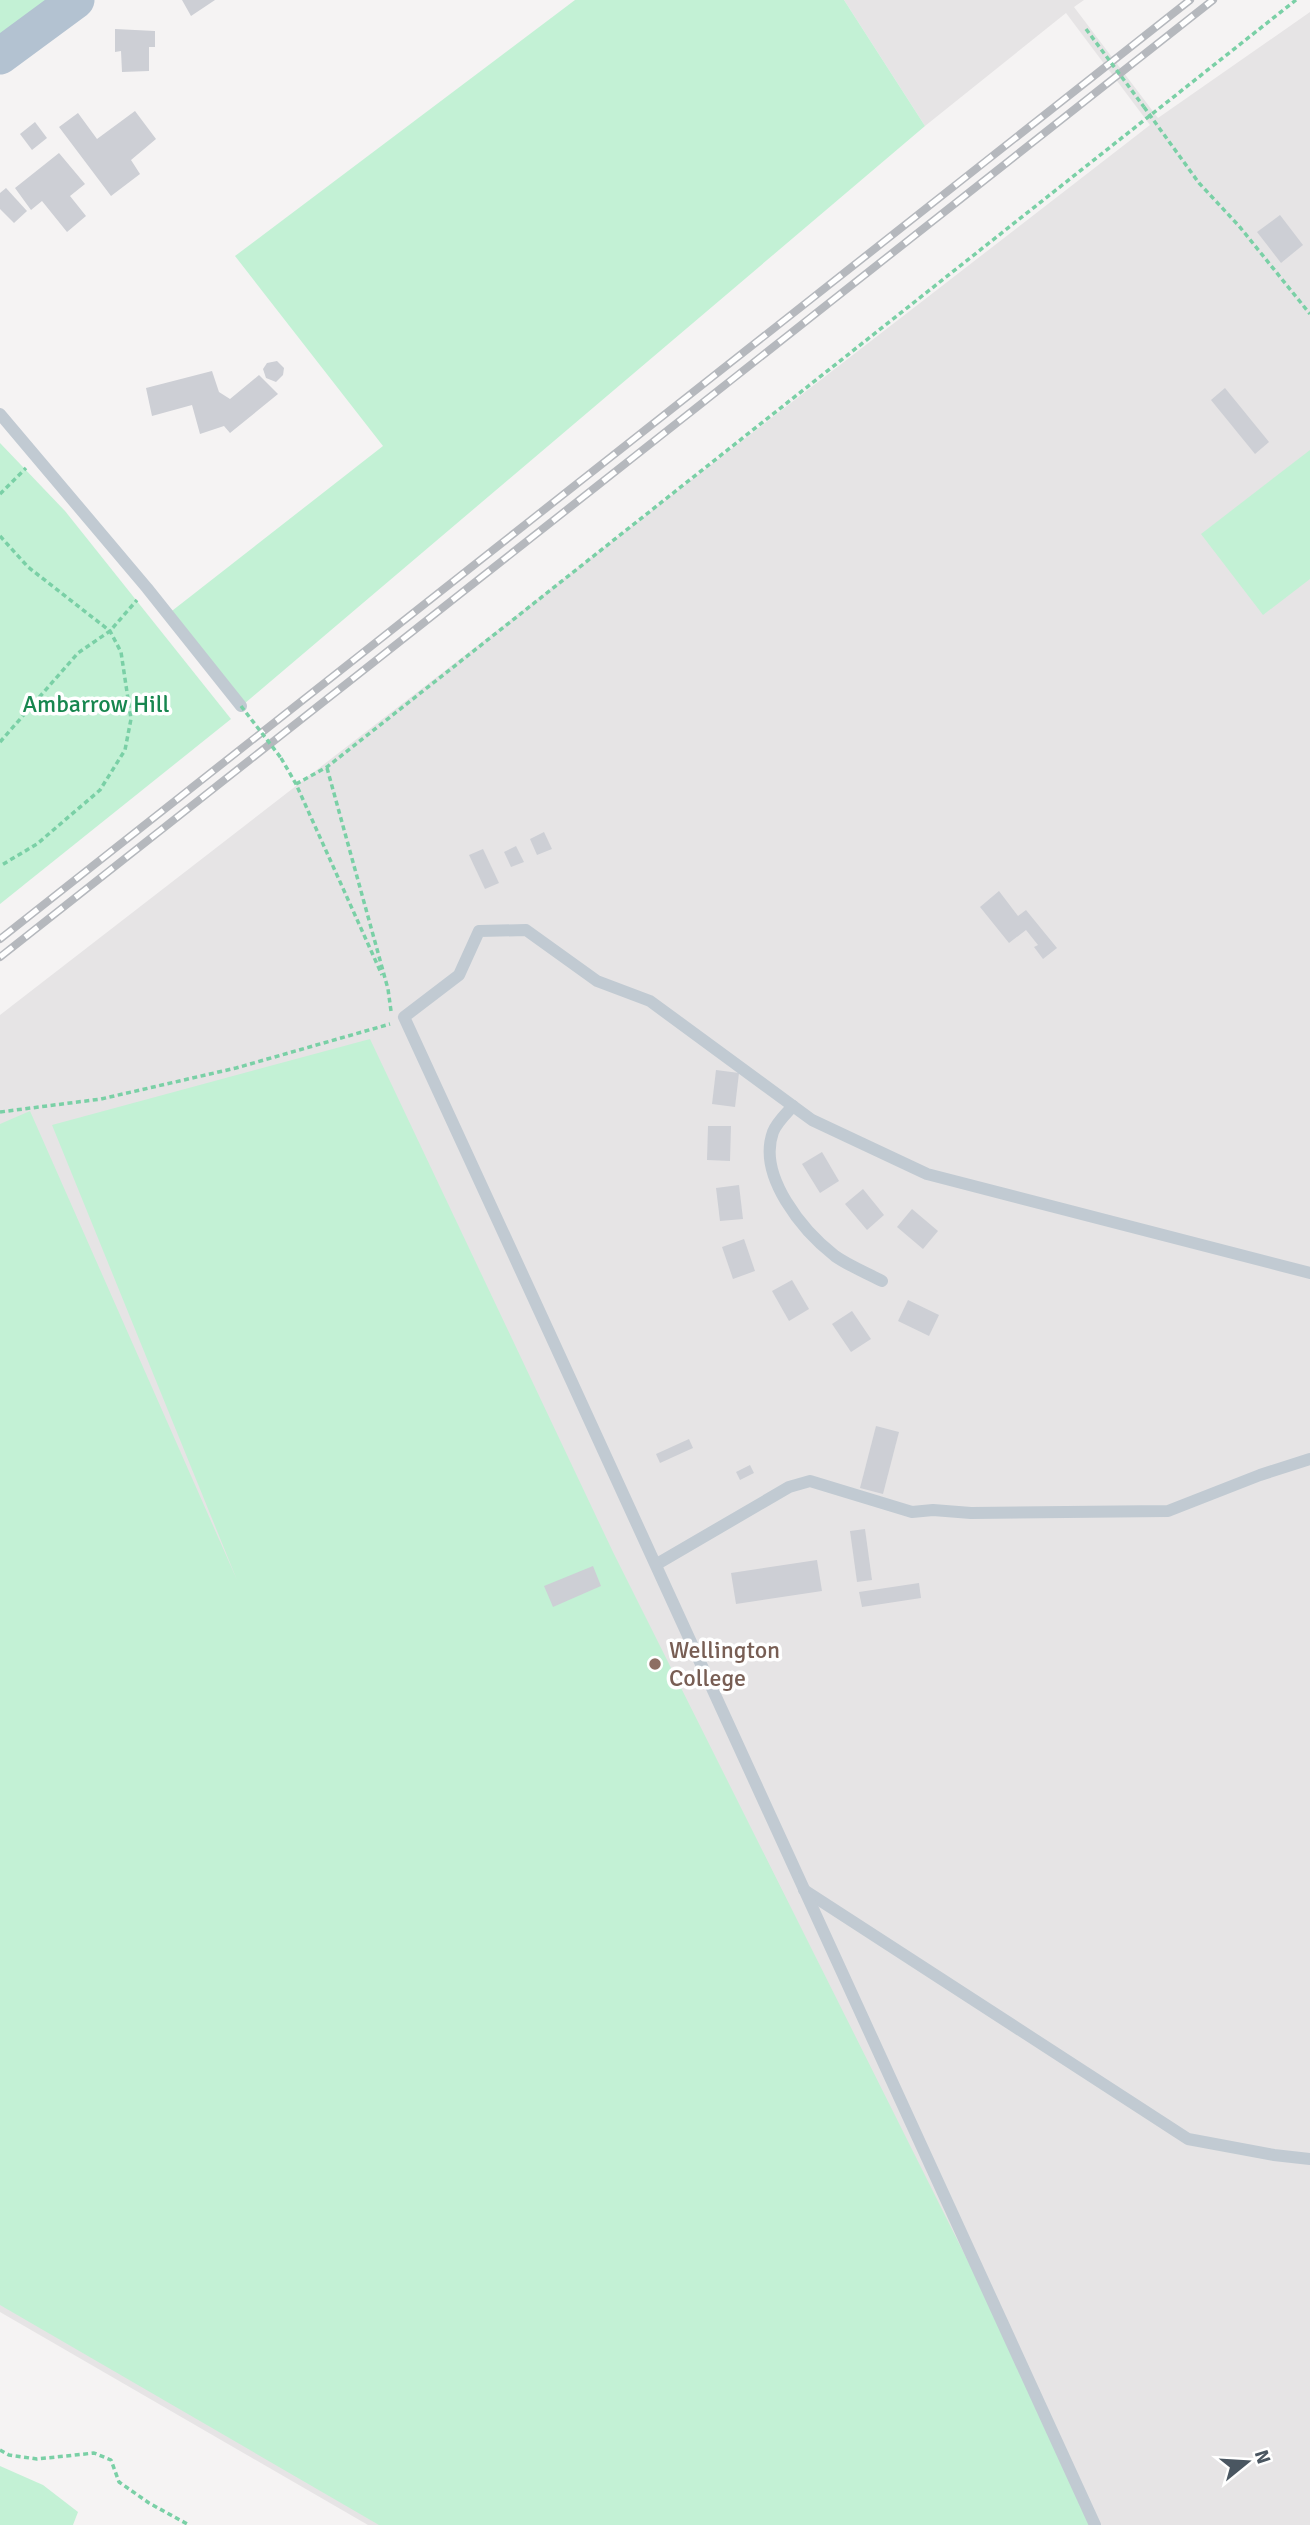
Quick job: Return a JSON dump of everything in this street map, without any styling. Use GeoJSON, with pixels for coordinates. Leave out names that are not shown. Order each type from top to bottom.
{"type":"FeatureCollection","features":[{"type":"Feature","properties":{"kind":"main road"},"geometry":{"type":"LineString","coordinates":[[0,56],[76,0]]}},
{"type":"Feature","properties":{"kind":"lane"},"geometry":{"type":"LineString","coordinates":[[0,414],[147,588],[241,706]]}},
{"type":"Feature","properties":{"kind":"lane"},"geometry":{"type":"LineString","coordinates":[[1095,2525],[803,1890],[657,1564],[404,1017],[459,975],[480,932],[526,930],[597,981],[650,1001],[812,1120],[927,1174],[1310,1273]]}},
{"type":"Feature","properties":{"kind":"lane"},"geometry":{"type":"LineString","coordinates":[[793,1106],[779,1121],[773,1133],[771,1148],[777,1183],[812,1236],[837,1258],[883,1281]]}},
{"type":"Feature","properties":{"kind":"lane"},"geometry":{"type":"LineString","coordinates":[[657,1564],[789,1487],[810,1480],[912,1512],[1168,1511],[1260,1475],[1310,1459]]}},
{"type":"Feature","properties":{"kind":"lane"},"geometry":{"type":"LineString","coordinates":[[803,1890],[1188,2139],[1310,2159]]}},
{"type":"Feature","properties":{"kind":"path"},"geometry":{"type":"LineString","coordinates":[[296,784],[327,767],[1296,0]]}},
{"type":"Feature","properties":{"kind":"path"},"geometry":{"type":"LineString","coordinates":[[1086,29],[1199,183],[1239,226],[1310,314]]}},
{"type":"Feature","properties":{"kind":"path"},"geometry":{"type":"LineString","coordinates":[[0,494],[37,458]]}},
{"type":"Feature","properties":{"kind":"path"},"geometry":{"type":"LineString","coordinates":[[0,536],[28,567],[110,631],[121,652],[131,719],[125,750],[100,790],[37,844],[0,866]]}},
{"type":"Feature","properties":{"kind":"path"},"geometry":{"type":"LineString","coordinates":[[0,742],[78,653],[110,631],[147,588]]}},
{"type":"Feature","properties":{"kind":"path"},"geometry":{"type":"LineString","coordinates":[[241,706],[281,758],[296,784],[387,989]]}},
{"type":"Feature","properties":{"kind":"path"},"geometry":{"type":"LineString","coordinates":[[327,767],[391,1012]]}},
{"type":"Feature","properties":{"kind":"path"},"geometry":{"type":"LineString","coordinates":[[0,1112],[101,1099],[236,1068],[392,1023]]}},
{"type":"Feature","properties":{"kind":"path"},"geometry":{"type":"LineString","coordinates":[[0,2450],[9,2455],[37,2459],[94,2453],[111,2460],[119,2482],[185,2524]]}},
{"type":"Feature","properties":{"kind":"shaded area","name":"Wellington College"},"geometry":{"type":"Polygon","coordinates":[[[844,0],[1084,0],[1074,7],[1158,118],[1310,12],[1310,2525],[368,2525],[0,2312],[0,1015],[1150,125],[1066,13],[925,126],[844,0]]]}},
{"type":"Feature","properties":{"kind":"green space"},"geometry":{"type":"Polygon","coordinates":[[[0,0],[76,0],[0,56],[0,0]]]}},
{"type":"Feature","properties":{"kind":"green space"},"geometry":{"type":"Polygon","coordinates":[[[575,0],[844,0],[925,126],[244,704],[168,614],[383,446],[235,256],[575,0]]]}},
{"type":"Feature","properties":{"kind":"green space","name":"Ambarrow Hill"},"geometry":{"type":"Polygon","coordinates":[[[0,443],[65,511],[231,719],[0,904],[0,443]]]}},
{"type":"Feature","properties":{"kind":"green space"},"geometry":{"type":"Polygon","coordinates":[[[1310,450],[1310,579],[1263,615],[1201,534],[1310,450]]]}},
{"type":"Feature","properties":{"kind":"green space"},"geometry":{"type":"Polygon","coordinates":[[[370,1039],[613,1552],[1100,2525],[379,2525],[0,2305],[0,1124],[30,1111],[237,1580],[52,1125],[370,1039]]]}},
{"type":"Feature","properties":{"kind":"green space"},"geometry":{"type":"Polygon","coordinates":[[[0,2466],[43,2485],[78,2512],[73,2525],[0,2525],[0,2466]]]}},
{"type":"Feature","properties":{"kind":"building"},"geometry":{"type":"Polygon","coordinates":[[[182,0],[215,0],[191,16],[182,0]]]}},
{"type":"Feature","properties":{"kind":"building"},"geometry":{"type":"Polygon","coordinates":[[[115,29],[155,31],[155,47],[149,47],[149,71],[122,72],[121,51],[115,52],[115,29]]]}},
{"type":"Feature","properties":{"kind":"building"},"geometry":{"type":"Polygon","coordinates":[[[135,111],[156,139],[131,160],[140,174],[111,196],[59,127],[78,113],[97,139],[135,111]]]}},
{"type":"Feature","properties":{"kind":"building"},"geometry":{"type":"Polygon","coordinates":[[[35,122],[47,138],[32,150],[20,134],[35,122]]]}},
{"type":"Feature","properties":{"kind":"building"},"geometry":{"type":"Polygon","coordinates":[[[59,153],[85,184],[70,196],[86,216],[67,232],[42,201],[31,210],[15,188],[59,153]]]}},
{"type":"Feature","properties":{"kind":"building"},"geometry":{"type":"Polygon","coordinates":[[[6,188],[27,211],[14,223],[0,209],[0,193],[6,188]]]}},
{"type":"Feature","properties":{"kind":"building"},"geometry":{"type":"Polygon","coordinates":[[[1280,215],[1303,245],[1281,263],[1257,232],[1280,215]]]}},
{"type":"Feature","properties":{"kind":"building"},"geometry":{"type":"Polygon","coordinates":[[[277,361],[284,368],[283,375],[276,382],[266,378],[263,369],[267,363],[277,361]]]}},
{"type":"Feature","properties":{"kind":"building"},"geometry":{"type":"Polygon","coordinates":[[[212,371],[219,392],[230,399],[259,375],[278,394],[230,433],[224,426],[200,434],[192,405],[152,416],[146,388],[212,371]]]}},
{"type":"Feature","properties":{"kind":"building"},"geometry":{"type":"Polygon","coordinates":[[[1225,388],[1269,442],[1255,454],[1211,400],[1225,388]]]}},
{"type":"Feature","properties":{"kind":"building"},"geometry":{"type":"Polygon","coordinates":[[[544,832],[552,849],[537,855],[530,839],[544,832]]]}},
{"type":"Feature","properties":{"kind":"building"},"geometry":{"type":"Polygon","coordinates":[[[516,846],[524,862],[511,867],[504,852],[516,846]]]}},
{"type":"Feature","properties":{"kind":"building"},"geometry":{"type":"Polygon","coordinates":[[[483,849],[499,883],[485,889],[469,855],[483,849]]]}},
{"type":"Feature","properties":{"kind":"building"},"geometry":{"type":"Polygon","coordinates":[[[999,891],[1018,916],[1026,910],[1057,948],[1043,959],[1034,947],[1038,945],[1026,930],[1009,943],[980,907],[999,891]]]}},
{"type":"Feature","properties":{"kind":"building"},"geometry":{"type":"Polygon","coordinates":[[[716,1070],[739,1073],[735,1107],[712,1104],[716,1070]]]}},
{"type":"Feature","properties":{"kind":"building"},"geometry":{"type":"Polygon","coordinates":[[[708,1126],[731,1126],[730,1161],[707,1160],[708,1126]]]}},
{"type":"Feature","properties":{"kind":"building"},"geometry":{"type":"Polygon","coordinates":[[[822,1152],[839,1181],[820,1193],[802,1164],[822,1152]]]}},
{"type":"Feature","properties":{"kind":"building"},"geometry":{"type":"Polygon","coordinates":[[[739,1185],[743,1219],[720,1221],[716,1188],[739,1185]]]}},
{"type":"Feature","properties":{"kind":"building"},"geometry":{"type":"Polygon","coordinates":[[[863,1189],[884,1215],[867,1230],[845,1204],[863,1189]]]}},
{"type":"Feature","properties":{"kind":"building"},"geometry":{"type":"Polygon","coordinates":[[[912,1209],[938,1231],[923,1249],[897,1227],[912,1209]]]}},
{"type":"Feature","properties":{"kind":"building"},"geometry":{"type":"Polygon","coordinates":[[[744,1239],[755,1271],[733,1279],[722,1247],[744,1239]]]}},
{"type":"Feature","properties":{"kind":"building"},"geometry":{"type":"Polygon","coordinates":[[[792,1280],[809,1309],[789,1321],[772,1291],[792,1280]]]}},
{"type":"Feature","properties":{"kind":"building"},"geometry":{"type":"Polygon","coordinates":[[[908,1300],[939,1315],[929,1336],[898,1321],[908,1300]]]}},
{"type":"Feature","properties":{"kind":"building"},"geometry":{"type":"Polygon","coordinates":[[[852,1311],[871,1339],[851,1352],[832,1324],[852,1311]]]}},
{"type":"Feature","properties":{"kind":"building"},"geometry":{"type":"Polygon","coordinates":[[[876,1426],[899,1432],[883,1494],[860,1488],[876,1426]]]}},
{"type":"Feature","properties":{"kind":"building"},"geometry":{"type":"Polygon","coordinates":[[[689,1439],[693,1448],[660,1463],[656,1454],[689,1439]]]}},
{"type":"Feature","properties":{"kind":"building"},"geometry":{"type":"Polygon","coordinates":[[[750,1465],[754,1473],[740,1480],[736,1472],[750,1465]]]}},
{"type":"Feature","properties":{"kind":"building"},"geometry":{"type":"Polygon","coordinates":[[[865,1529],[872,1580],[857,1582],[850,1531],[865,1529]]]}},
{"type":"Feature","properties":{"kind":"building"},"geometry":{"type":"Polygon","coordinates":[[[817,1560],[822,1591],[736,1604],[731,1573],[817,1560]]]}},
{"type":"Feature","properties":{"kind":"building"},"geometry":{"type":"Polygon","coordinates":[[[593,1566],[601,1586],[553,1607],[544,1586],[593,1566]]]}},
{"type":"Feature","properties":{"kind":"building"},"geometry":{"type":"Polygon","coordinates":[[[919,1583],[921,1598],[862,1607],[859,1592],[919,1583]]]}},
{"type":"Feature","properties":{"kind":"railway"},"geometry":{"type":"LineString","coordinates":[[0,939],[1190,0]]}},
{"type":"Feature","properties":{"kind":"railway"},"geometry":{"type":"LineString","coordinates":[[0,957],[1213,0]]}},
{"type":"Feature","properties":{"kind":"place","name":"Wellington College"},"geometry":{"type":"Point","coordinates":[655,1664]}}]}
